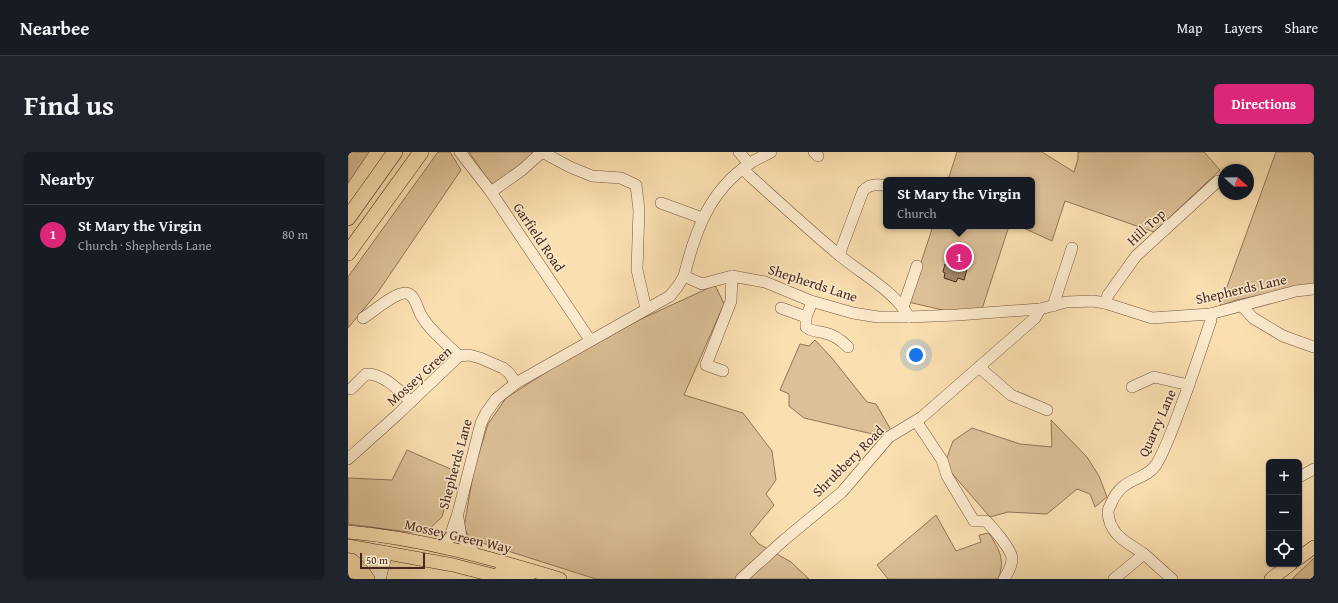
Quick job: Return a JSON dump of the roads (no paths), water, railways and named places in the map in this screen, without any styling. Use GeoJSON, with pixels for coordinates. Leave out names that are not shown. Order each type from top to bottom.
{"type":"FeatureCollection","features":[{"type":"Feature","properties":{"kind":"highway"},"geometry":{"type":"LineString","coordinates":[[348,218],[396,152]]}},
{"type":"Feature","properties":{"kind":"highway"},"geometry":{"type":"LineString","coordinates":[[348,253],[421,152]]}},
{"type":"Feature","properties":{"kind":"main road","name":"Mossey Green Way"},"geometry":{"type":"LineString","coordinates":[[348,532],[446,548],[560,579]]}},
{"type":"Feature","properties":{"kind":"main road"},"geometry":{"type":"LineString","coordinates":[[348,537],[380,541],[387,546],[387,552]]}},
{"type":"Feature","properties":{"kind":"main road"},"geometry":{"type":"LineString","coordinates":[[352,547],[387,552],[453,565],[508,579]]}},
{"type":"Feature","properties":{"kind":"main road"},"geometry":{"type":"LineString","coordinates":[[1302,556],[1314,547]]}},
{"type":"Feature","properties":{"kind":"main road"},"geometry":{"type":"LineString","coordinates":[[446,548],[446,556],[455,560],[528,579]]}},
{"type":"Feature","properties":{"kind":"main road"},"geometry":{"type":"LineString","coordinates":[[1271,579],[1287,567]]}},
{"type":"Feature","properties":{"kind":"street","name":"Garfield Road"},"geometry":{"type":"LineString","coordinates":[[460,152],[491,192],[590,340]]}},
{"type":"Feature","properties":{"kind":"street"},"geometry":{"type":"LineString","coordinates":[[491,192],[522,170],[542,152],[570,168],[592,176],[621,178],[636,185],[639,210],[637,270],[646,309]]}},
{"type":"Feature","properties":{"kind":"street"},"geometry":{"type":"LineString","coordinates":[[739,152],[755,181],[839,255],[887,292],[906,312]]}},
{"type":"Feature","properties":{"kind":"street"},"geometry":{"type":"LineString","coordinates":[[684,276],[694,239],[702,218],[721,191],[746,166],[771,152]]}},
{"type":"Feature","properties":{"kind":"street","name":"Hill Top"},"geometry":{"type":"LineString","coordinates":[[1105,303],[1108,295],[1136,256],[1218,181]]}},
{"type":"Feature","properties":{"kind":"street"},"geometry":{"type":"LineString","coordinates":[[839,255],[863,190],[866,187],[883,186]]}},
{"type":"Feature","properties":{"kind":"street"},"geometry":{"type":"LineString","coordinates":[[661,203],[702,218]]}},
{"type":"Feature","properties":{"kind":"street"},"geometry":{"type":"LineString","coordinates":[[1053,306],[1072,248]]}},
{"type":"Feature","properties":{"kind":"street"},"geometry":{"type":"LineString","coordinates":[[906,312],[917,266]]}},
{"type":"Feature","properties":{"kind":"street","name":"Shepherds Lane"},"geometry":{"type":"LineString","coordinates":[[446,548],[458,513],[481,424],[486,413],[496,399],[516,383],[670,296],[684,276],[702,284],[732,276],[765,282],[812,302],[853,313],[878,317],[906,312],[957,315],[1040,309],[1066,302],[1093,302],[1105,303],[1152,318],[1210,314],[1296,292],[1314,289]]}},
{"type":"Feature","properties":{"kind":"street"},"geometry":{"type":"LineString","coordinates":[[723,371],[706,365],[731,301],[732,276]]}},
{"type":"Feature","properties":{"kind":"street"},"geometry":{"type":"LineString","coordinates":[[363,318],[394,296],[405,293],[410,294],[428,326],[460,356]]}},
{"type":"Feature","properties":{"kind":"street"},"geometry":{"type":"LineString","coordinates":[[812,302],[806,317],[806,327],[833,336],[842,341],[848,347]]}},
{"type":"Feature","properties":{"kind":"street"},"geometry":{"type":"LineString","coordinates":[[1242,306],[1253,318],[1283,336],[1314,347]]}},
{"type":"Feature","properties":{"kind":"street"},"geometry":{"type":"LineString","coordinates":[[782,308],[806,317]]}},
{"type":"Feature","properties":{"kind":"street","name":"Shrubbery Road"},"geometry":{"type":"LineString","coordinates":[[741,579],[784,540],[842,492],[889,438],[922,417],[1035,318],[1040,309]]}},
{"type":"Feature","properties":{"kind":"street","name":"Quarry Lane"},"geometry":{"type":"LineString","coordinates":[[1172,579],[1144,554],[1118,537],[1112,526],[1108,511],[1116,492],[1128,482],[1145,474],[1155,466],[1172,432],[1211,320],[1210,314]]}},
{"type":"Feature","properties":{"kind":"street","name":"Mossey Green"},"geometry":{"type":"LineString","coordinates":[[348,459],[460,356],[469,355],[480,358],[503,368],[509,373],[516,383]]}},
{"type":"Feature","properties":{"kind":"street"},"geometry":{"type":"LineString","coordinates":[[979,367],[1011,395],[1047,410]]}},
{"type":"Feature","properties":{"kind":"street"},"geometry":{"type":"LineString","coordinates":[[351,389],[366,374],[373,374],[397,388],[411,402]]}},
{"type":"Feature","properties":{"kind":"street","name":"Quarry Lane"},"geometry":{"type":"LineString","coordinates":[[1132,387],[1154,377],[1189,385]]}},
{"type":"Feature","properties":{"kind":"street"},"geometry":{"type":"LineString","coordinates":[[916,421],[942,460],[947,476],[974,521],[986,521],[999,536],[1012,557],[1010,571],[1004,579]]}},
{"type":"Feature","properties":{"kind":"street"},"geometry":{"type":"LineString","coordinates":[[1302,475],[1314,469]]}},
{"type":"Feature","properties":{"kind":"street"},"geometry":{"type":"LineString","coordinates":[[458,513],[461,538],[476,555]]}},
{"type":"Feature","properties":{"kind":"street"},"geometry":{"type":"LineString","coordinates":[[352,547],[366,555],[375,565],[380,578]]}},
{"type":"Feature","properties":{"kind":"street"},"geometry":{"type":"LineString","coordinates":[[380,578],[387,552]]}},
{"type":"Feature","properties":{"kind":"street"},"geometry":{"type":"LineString","coordinates":[[1114,579],[1144,554]]}},
{"type":"Feature","properties":{"kind":"place","name":"St Mary the Virgin"},"geometry":{"type":"Point","coordinates":[959,257]}}]}
